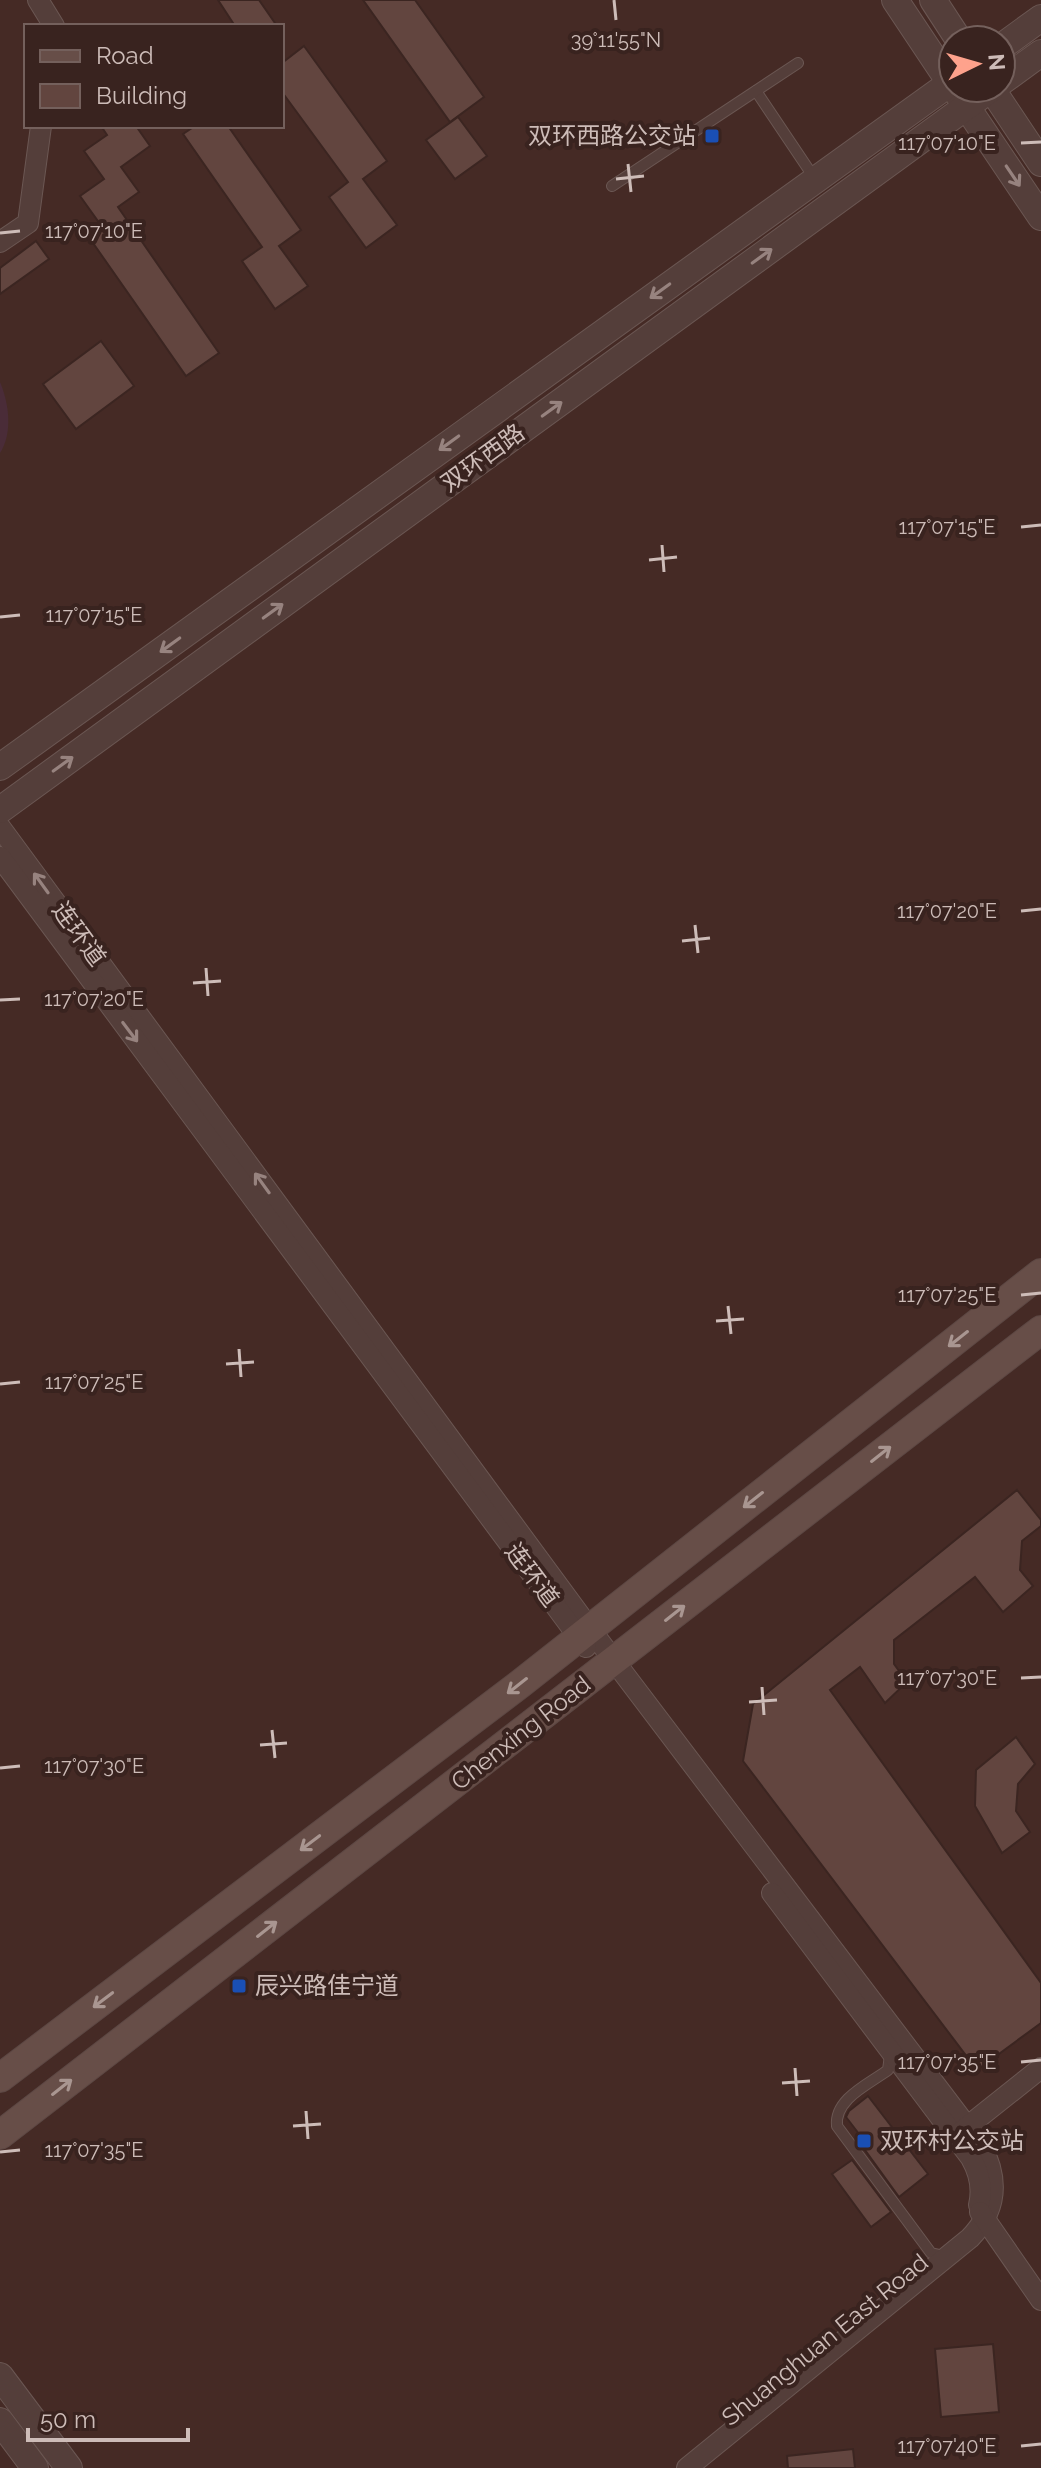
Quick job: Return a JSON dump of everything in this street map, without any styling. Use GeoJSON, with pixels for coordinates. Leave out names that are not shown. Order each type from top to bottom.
{"type":"FeatureCollection","features":[{"type":"Feature","properties":{"kind":"main road","name":"Chenxing Road"},"geometry":{"type":"LineString","coordinates":[[0,2078],[584,1633],[1041,1273]]}},
{"type":"Feature","properties":{"kind":"main road","name":"Chenxing Road"},"geometry":{"type":"LineString","coordinates":[[0,2135],[1041,1330]]}},
{"type":"Feature","properties":{"kind":"street"},"geometry":{"type":"LineString","coordinates":[[38,0],[53,24]]}},
{"type":"Feature","properties":{"kind":"street"},"geometry":{"type":"LineString","coordinates":[[895,0],[937,62]]}},
{"type":"Feature","properties":{"kind":"street"},"geometry":{"type":"LineString","coordinates":[[933,0],[949,24]]}},
{"type":"Feature","properties":{"kind":"street"},"geometry":{"type":"LineString","coordinates":[[1017,35],[1041,18]]}},
{"type":"Feature","properties":{"kind":"street"},"geometry":{"type":"LineString","coordinates":[[1017,70],[1041,53]]}},
{"type":"Feature","properties":{"kind":"street","name":"双环西路"},"geometry":{"type":"LineString","coordinates":[[0,767],[816,180],[937,101]]}},
{"type":"Feature","properties":{"kind":"street","name":"双环西路"},"geometry":{"type":"LineString","coordinates":[[0,810],[937,103]]}},
{"type":"Feature","properties":{"kind":"street"},"geometry":{"type":"LineString","coordinates":[[965,104],[1041,217]]}},
{"type":"Feature","properties":{"kind":"street"},"geometry":{"type":"LineString","coordinates":[[1002,104],[1041,163]]}},
{"type":"Feature","properties":{"kind":"street"},"geometry":{"type":"LineString","coordinates":[[0,242],[28,223],[41,128]]}},
{"type":"Feature","properties":{"kind":"street","name":"连环道"},"geometry":{"type":"LineString","coordinates":[[0,827],[584,1633]]}},
{"type":"Feature","properties":{"kind":"street","name":"连环道"},"geometry":{"type":"LineString","coordinates":[[0,857],[608,1665],[890,2049],[961,2132]]}},
{"type":"Feature","properties":{"kind":"street"},"geometry":{"type":"LineString","coordinates":[[608,1665],[961,2132],[981,2145],[993,2177],[993,2196],[981,2214],[1041,2300]]}},
{"type":"Feature","properties":{"kind":"street"},"geometry":{"type":"LineString","coordinates":[[961,2132],[1041,2068]]}},
{"type":"Feature","properties":{"kind":"street","name":"Shuanghuan East Road"},"geometry":{"type":"LineString","coordinates":[[669,2468],[939,2254],[970,2238],[981,2214]]}},
{"type":"Feature","properties":{"kind":"street","name":"Shuanghuan East Road"},"geometry":{"type":"LineString","coordinates":[[687,2468],[939,2254]]}},
{"type":"Feature","properties":{"kind":"street"},"geometry":{"type":"LineString","coordinates":[[0,2376],[69,2468]]}},
{"type":"Feature","properties":{"kind":"street"},"geometry":{"type":"LineString","coordinates":[[0,2421],[35,2468]]}},
{"type":"Feature","properties":{"kind":"lane"},"geometry":{"type":"LineString","coordinates":[[612,186],[798,63]]}},
{"type":"Feature","properties":{"kind":"lane"},"geometry":{"type":"LineString","coordinates":[[756,91],[816,180]]}},
{"type":"Feature","properties":{"kind":"lane"},"geometry":{"type":"LineString","coordinates":[[890,2049],[888,2070],[842,2104],[837,2111],[837,2126],[939,2254]]}},
{"type":"Feature","properties":{"kind":"shaded area"},"geometry":{"type":"Polygon","coordinates":[[[0,382],[8,418],[7,436],[0,453],[0,382]]]}},
{"type":"Feature","properties":{"kind":"building"},"geometry":{"type":"Polygon","coordinates":[[[218,0],[259,0],[276,24],[234,24],[218,0]]]}},
{"type":"Feature","properties":{"kind":"building"},"geometry":{"type":"Polygon","coordinates":[[[363,0],[415,0],[484,97],[450,122],[363,0]]]}},
{"type":"Feature","properties":{"kind":"building"},"geometry":{"type":"Polygon","coordinates":[[[304,46],[387,161],[363,179],[397,225],[366,248],[329,197],[348,182],[284,95],[284,61],[304,46]]]}},
{"type":"Feature","properties":{"kind":"building"},"geometry":{"type":"Polygon","coordinates":[[[458,117],[487,156],[455,179],[426,140],[458,117]]]}},
{"type":"Feature","properties":{"kind":"building"},"geometry":{"type":"Polygon","coordinates":[[[102,128],[137,128],[150,146],[121,167],[139,192],[118,207],[219,353],[186,376],[86,233],[100,224],[80,196],[104,179],[84,151],[107,135],[102,128]]]}},
{"type":"Feature","properties":{"kind":"building"},"geometry":{"type":"Polygon","coordinates":[[[192,128],[229,128],[301,230],[279,246],[308,286],[275,309],[242,261],[262,247],[183,134],[192,128]]]}},
{"type":"Feature","properties":{"kind":"building"},"geometry":{"type":"Polygon","coordinates":[[[36,241],[49,259],[0,294],[0,268],[36,241]]]}},
{"type":"Feature","properties":{"kind":"building"},"geometry":{"type":"Polygon","coordinates":[[[101,341],[134,386],[76,429],[43,384],[101,341]]]}},
{"type":"Feature","properties":{"kind":"building"},"geometry":{"type":"Polygon","coordinates":[[[1017,1490],[1041,1520],[1041,1526],[1022,1541],[1020,1570],[1033,1586],[1003,1612],[975,1577],[894,1640],[894,1664],[907,1682],[885,1703],[860,1667],[830,1690],[1041,1983],[1041,2023],[977,2070],[743,1761],[753,1704],[1017,1490]]]}},
{"type":"Feature","properties":{"kind":"building"},"geometry":{"type":"Polygon","coordinates":[[[1016,1737],[1035,1764],[1018,1784],[1016,1811],[1030,1832],[1002,1853],[975,1806],[976,1770],[1016,1737]]]}},
{"type":"Feature","properties":{"kind":"building"},"geometry":{"type":"Polygon","coordinates":[[[868,2096],[928,2174],[899,2197],[865,2150],[869,2147],[846,2117],[868,2096]]]}},
{"type":"Feature","properties":{"kind":"building"},"geometry":{"type":"Polygon","coordinates":[[[852,2160],[891,2212],[871,2227],[832,2174],[852,2160]]]}},
{"type":"Feature","properties":{"kind":"building"},"geometry":{"type":"Polygon","coordinates":[[[993,2344],[999,2412],[941,2417],[935,2349],[993,2344]]]}},
{"type":"Feature","properties":{"kind":"building"},"geometry":{"type":"Polygon","coordinates":[[[853,2449],[855,2468],[788,2468],[787,2456],[853,2449]]]}},
{"type":"Feature","properties":{"kind":"place","name":"双环西路公交站"},"geometry":{"type":"Point","coordinates":[712,136]}},
{"type":"Feature","properties":{"kind":"place","name":"辰兴路佳宁道"},"geometry":{"type":"Point","coordinates":[239,1986]}},
{"type":"Feature","properties":{"kind":"place","name":"双环村公交站"},"geometry":{"type":"Point","coordinates":[864,2141]}}]}
